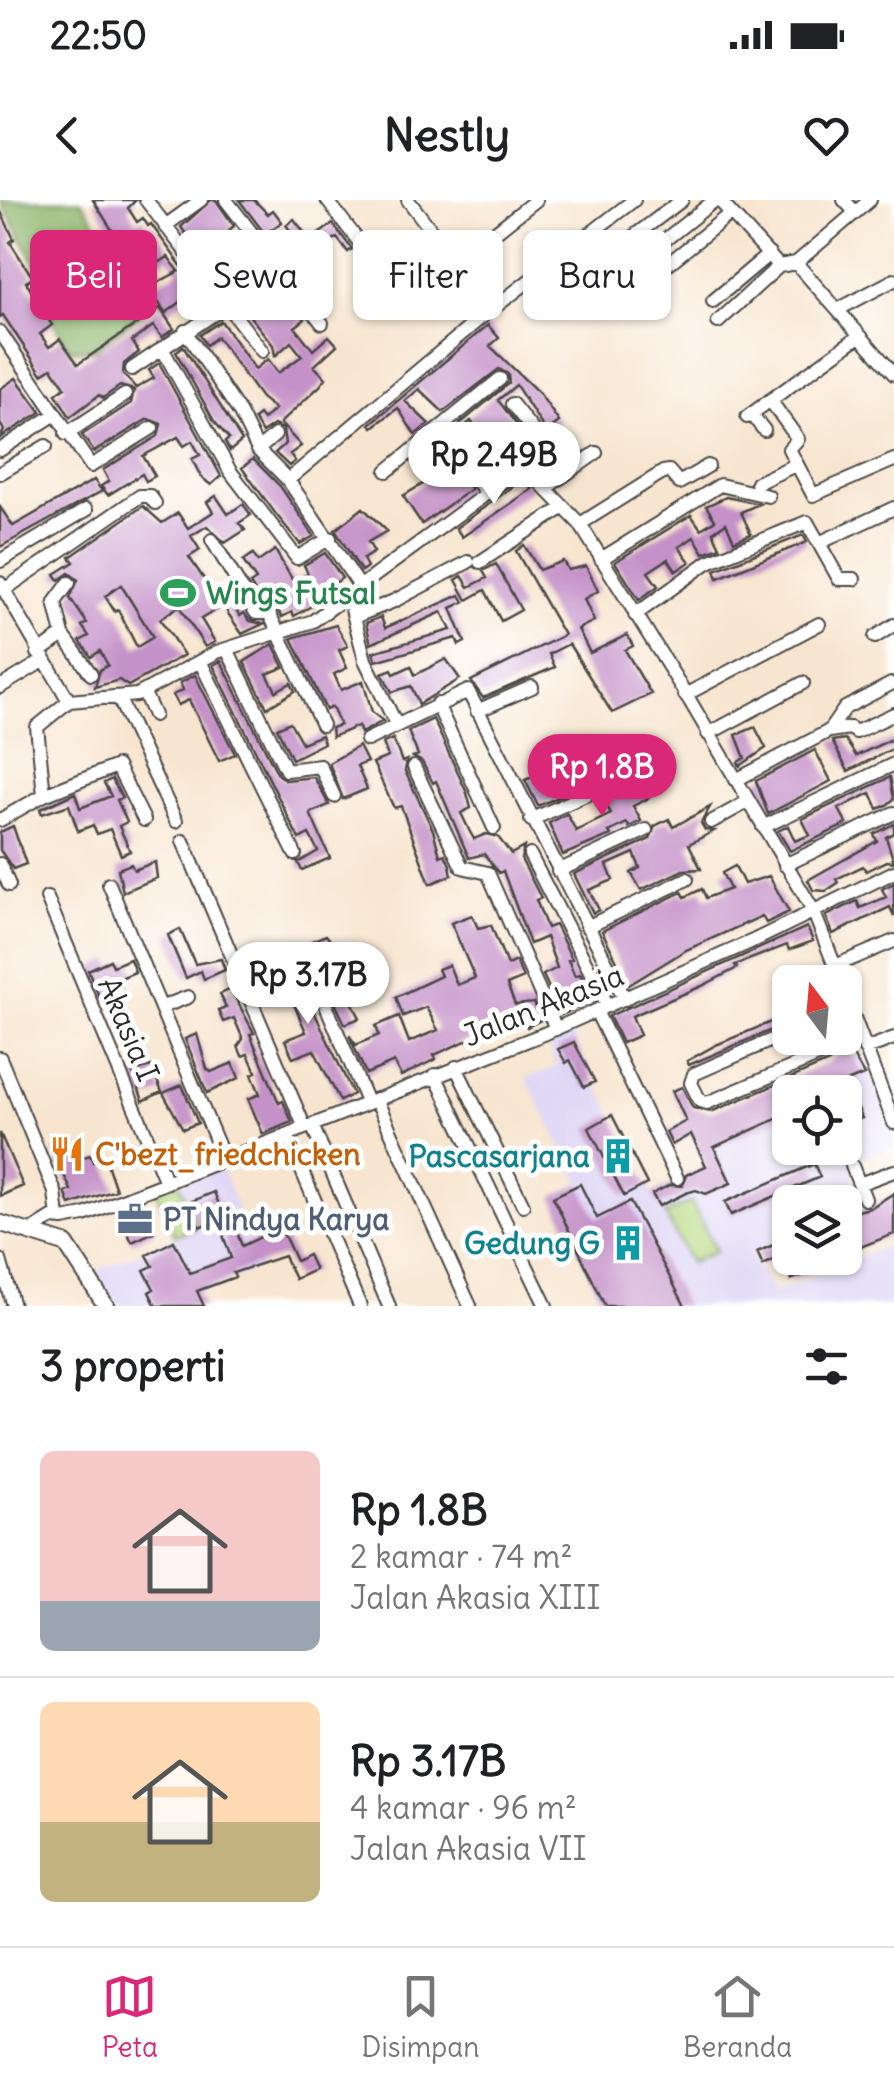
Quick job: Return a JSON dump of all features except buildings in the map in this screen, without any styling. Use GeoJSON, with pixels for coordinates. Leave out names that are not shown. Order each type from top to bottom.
{"type":"FeatureCollection","features":[{"type":"Feature","properties":{"kind":"main road"},"geometry":{"type":"LineString","coordinates":[[0,1226],[33,1230],[66,1244],[106,1306]]}},
{"type":"Feature","properties":{"kind":"main road"},"geometry":{"type":"LineString","coordinates":[[0,1226],[60,1250],[96,1306]]}},
{"type":"Feature","properties":{"kind":"street"},"geometry":{"type":"LineString","coordinates":[[146,200],[177,242]]}},
{"type":"Feature","properties":{"kind":"street"},"geometry":{"type":"LineString","coordinates":[[165,226],[201,200]]}},
{"type":"Feature","properties":{"kind":"street"},"geometry":{"type":"LineString","coordinates":[[226,200],[322,324]]}},
{"type":"Feature","properties":{"kind":"street"},"geometry":{"type":"LineString","coordinates":[[327,200],[353,234]]}},
{"type":"Feature","properties":{"kind":"street"},"geometry":{"type":"LineString","coordinates":[[408,200],[431,230]]}},
{"type":"Feature","properties":{"kind":"street"},"geometry":{"type":"LineString","coordinates":[[498,230],[536,200]]}},
{"type":"Feature","properties":{"kind":"street"},"geometry":{"type":"LineString","coordinates":[[288,480],[487,313],[634,200]]}},
{"type":"Feature","properties":{"kind":"street"},"geometry":{"type":"LineString","coordinates":[[642,230],[682,200]]}},
{"type":"Feature","properties":{"kind":"street"},"geometry":{"type":"LineString","coordinates":[[671,236],[717,200],[780,266]]}},
{"type":"Feature","properties":{"kind":"street"},"geometry":{"type":"LineString","coordinates":[[844,200],[854,212]]}},
{"type":"Feature","properties":{"kind":"street"},"geometry":{"type":"LineString","coordinates":[[718,322],[780,266],[796,263],[870,200]]}},
{"type":"Feature","properties":{"kind":"street"},"geometry":{"type":"LineString","coordinates":[[671,262],[731,213]]}},
{"type":"Feature","properties":{"kind":"street"},"geometry":{"type":"LineString","coordinates":[[712,301],[769,254]]}},
{"type":"Feature","properties":{"kind":"street"},"geometry":{"type":"LineString","coordinates":[[796,263],[894,374]]}},
{"type":"Feature","properties":{"kind":"street"},"geometry":{"type":"LineString","coordinates":[[839,309],[894,280]]}},
{"type":"Feature","properties":{"kind":"street"},"geometry":{"type":"LineString","coordinates":[[132,369],[203,320]]}},
{"type":"Feature","properties":{"kind":"street"},"geometry":{"type":"LineString","coordinates":[[236,320],[262,352]]}},
{"type":"Feature","properties":{"kind":"street"},"geometry":{"type":"LineString","coordinates":[[186,331],[240,413],[258,450],[288,480],[330,538],[354,590],[354,616],[365,660],[396,724]]}},
{"type":"Feature","properties":{"kind":"street"},"geometry":{"type":"LineString","coordinates":[[0,332],[66,434],[94,466],[152,428]]}},
{"type":"Feature","properties":{"kind":"street"},"geometry":{"type":"LineString","coordinates":[[764,430],[749,416],[858,336]]}},
{"type":"Feature","properties":{"kind":"street"},"geometry":{"type":"LineString","coordinates":[[162,348],[230,470],[296,558],[330,538]]}},
{"type":"Feature","properties":{"kind":"street"},"geometry":{"type":"LineString","coordinates":[[881,361],[894,353]]}},
{"type":"Feature","properties":{"kind":"street"},"geometry":{"type":"LineString","coordinates":[[387,472],[500,378]]}},
{"type":"Feature","properties":{"kind":"street"},"geometry":{"type":"LineString","coordinates":[[66,434],[125,395]]}},
{"type":"Feature","properties":{"kind":"street"},"geometry":{"type":"LineString","coordinates":[[770,400],[798,439],[789,448],[813,496],[894,460]]}},
{"type":"Feature","properties":{"kind":"street"},"geometry":{"type":"LineString","coordinates":[[44,795],[37,728],[69,701],[120,699],[144,693],[227,649],[313,621],[524,466],[543,445],[512,404]]}},
{"type":"Feature","properties":{"kind":"street"},"geometry":{"type":"LineString","coordinates":[[0,450],[54,414]]}},
{"type":"Feature","properties":{"kind":"street"},"geometry":{"type":"LineString","coordinates":[[440,428],[486,494]]}},
{"type":"Feature","properties":{"kind":"street"},"geometry":{"type":"LineString","coordinates":[[258,450],[275,435]]}},
{"type":"Feature","properties":{"kind":"street"},"geometry":{"type":"LineString","coordinates":[[0,473],[46,446]]}},
{"type":"Feature","properties":{"kind":"street"},"geometry":{"type":"LineString","coordinates":[[546,488],[596,452]]}},
{"type":"Feature","properties":{"kind":"street"},"geometry":{"type":"LineString","coordinates":[[757,484],[797,464]]}},
{"type":"Feature","properties":{"kind":"street"},"geometry":{"type":"LineString","coordinates":[[524,466],[580,524],[813,910],[835,965]]}},
{"type":"Feature","properties":{"kind":"street"},"geometry":{"type":"LineString","coordinates":[[580,524],[663,472],[669,471],[679,483],[708,466]]}},
{"type":"Feature","properties":{"kind":"street"},"geometry":{"type":"LineString","coordinates":[[601,559],[720,485],[768,496]]}},
{"type":"Feature","properties":{"kind":"street"},"geometry":{"type":"LineString","coordinates":[[69,701],[2,587],[140,496],[150,496],[155,503]]}},
{"type":"Feature","properties":{"kind":"street"},"geometry":{"type":"LineString","coordinates":[[354,616],[394,602],[474,562],[564,508]]}},
{"type":"Feature","properties":{"kind":"street"},"geometry":{"type":"LineString","coordinates":[[819,543],[894,508]]}},
{"type":"Feature","properties":{"kind":"street"},"geometry":{"type":"LineString","coordinates":[[0,561],[86,510]]}},
{"type":"Feature","properties":{"kind":"street"},"geometry":{"type":"LineString","coordinates":[[634,615],[708,562],[807,522],[842,581],[854,579]]}},
{"type":"Feature","properties":{"kind":"street"},"geometry":{"type":"LineString","coordinates":[[212,540],[256,612],[268,611],[322,726]]}},
{"type":"Feature","properties":{"kind":"street"},"geometry":{"type":"LineString","coordinates":[[69,582],[56,595],[63,635],[91,674]]}},
{"type":"Feature","properties":{"kind":"street"},"geometry":{"type":"LineString","coordinates":[[686,695],[819,624]]}},
{"type":"Feature","properties":{"kind":"street"},"geometry":{"type":"LineString","coordinates":[[875,636],[894,625]]}},
{"type":"Feature","properties":{"kind":"street"},"geometry":{"type":"LineString","coordinates":[[0,687],[63,635]]}},
{"type":"Feature","properties":{"kind":"street"},"geometry":{"type":"LineString","coordinates":[[227,649],[286,770],[320,766],[334,796]]}},
{"type":"Feature","properties":{"kind":"street"},"geometry":{"type":"LineString","coordinates":[[200,661],[295,854]]}},
{"type":"Feature","properties":{"kind":"street"},"geometry":{"type":"LineString","coordinates":[[708,734],[802,683]]}},
{"type":"Feature","properties":{"kind":"street"},"geometry":{"type":"LineString","coordinates":[[829,731],[845,708],[891,684]]}},
{"type":"Feature","properties":{"kind":"street"},"geometry":{"type":"LineString","coordinates":[[477,711],[532,687]]}},
{"type":"Feature","properties":{"kind":"street"},"geometry":{"type":"LineString","coordinates":[[367,740],[464,689],[625,999]]}},
{"type":"Feature","properties":{"kind":"street"},"geometry":{"type":"LineString","coordinates":[[144,693],[154,715]]}},
{"type":"Feature","properties":{"kind":"street"},"geometry":{"type":"LineString","coordinates":[[120,699],[176,821]]}},
{"type":"Feature","properties":{"kind":"street"},"geometry":{"type":"LineString","coordinates":[[437,704],[494,828]]}},
{"type":"Feature","properties":{"kind":"street"},"geometry":{"type":"LineString","coordinates":[[736,780],[829,731],[850,728],[856,732],[894,714]]}},
{"type":"Feature","properties":{"kind":"street"},"geometry":{"type":"LineString","coordinates":[[763,827],[894,764]]}},
{"type":"Feature","properties":{"kind":"street"},"geometry":{"type":"LineString","coordinates":[[0,820],[44,795],[119,767],[144,820]]}},
{"type":"Feature","properties":{"kind":"street"},"geometry":{"type":"LineString","coordinates":[[414,768],[462,868],[482,868],[488,874],[556,1029]]}},
{"type":"Feature","properties":{"kind":"street"},"geometry":{"type":"LineString","coordinates":[[531,820],[620,780]]}},
{"type":"Feature","properties":{"kind":"street"},"geometry":{"type":"LineString","coordinates":[[710,822],[748,801]]}},
{"type":"Feature","properties":{"kind":"street"},"geometry":{"type":"LineString","coordinates":[[784,866],[894,813]]}},
{"type":"Feature","properties":{"kind":"street"},"geometry":{"type":"LineString","coordinates":[[558,871],[646,830]]}},
{"type":"Feature","properties":{"kind":"street"},"geometry":{"type":"LineString","coordinates":[[184,841],[389,1306]]}},
{"type":"Feature","properties":{"kind":"street"},"geometry":{"type":"LineString","coordinates":[[530,855],[677,1178]]}},
{"type":"Feature","properties":{"kind":"street"},"geometry":{"type":"LineString","coordinates":[[0,864],[9,885]]}},
{"type":"Feature","properties":{"kind":"street","name":"Jalan Akasia"},"geometry":{"type":"LineString","coordinates":[[33,1230],[60,1218],[84,1216],[166,1180],[556,1029],[894,872]]}},
{"type":"Feature","properties":{"kind":"street"},"geometry":{"type":"LineString","coordinates":[[586,927],[687,879]]}},
{"type":"Feature","properties":{"kind":"street"},"geometry":{"type":"LineString","coordinates":[[109,884],[224,1159]]}},
{"type":"Feature","properties":{"kind":"street","name":"Akasia I"},"geometry":{"type":"LineString","coordinates":[[47,898],[166,1180]]}},
{"type":"Feature","properties":{"kind":"street"},"geometry":{"type":"LineString","coordinates":[[837,965],[894,941]]}},
{"type":"Feature","properties":{"kind":"street"},"geometry":{"type":"LineString","coordinates":[[305,956],[470,1306]]}},
{"type":"Feature","properties":{"kind":"street"},"geometry":{"type":"LineString","coordinates":[[162,1006],[188,997]]}},
{"type":"Feature","properties":{"kind":"street"},"geometry":{"type":"LineString","coordinates":[[865,1049],[894,1038]]}},
{"type":"Feature","properties":{"kind":"street"},"geometry":{"type":"LineString","coordinates":[[772,1040],[694,1074],[691,1079],[700,1101],[707,1103],[818,1055]]}},
{"type":"Feature","properties":{"kind":"street"},"geometry":{"type":"LineString","coordinates":[[862,1044],[894,1122]]}},
{"type":"Feature","properties":{"kind":"street"},"geometry":{"type":"LineString","coordinates":[[0,1058],[56,1192],[66,1244]]}},
{"type":"Feature","properties":{"kind":"street"},"geometry":{"type":"LineString","coordinates":[[456,1068],[523,1205]]}},
{"type":"Feature","properties":{"kind":"street"},"geometry":{"type":"LineString","coordinates":[[436,1075],[546,1306]]}},
{"type":"Feature","properties":{"kind":"street"},"geometry":{"type":"LineString","coordinates":[[287,1136],[360,1306]]}},
{"type":"Feature","properties":{"kind":"street"},"geometry":{"type":"LineString","coordinates":[[852,1166],[865,1199]]}},
{"type":"Feature","properties":{"kind":"street"},"geometry":{"type":"LineString","coordinates":[[859,1184],[894,1171]]}},
{"type":"Feature","properties":{"kind":"street"},"geometry":{"type":"LineString","coordinates":[[0,1260],[13,1306]]}},
{"type":"Feature","properties":{"kind":"shaded area"},"geometry":{"type":"Polygon","coordinates":[[[570,1031],[653,1194],[706,1166],[690,1132],[772,1095],[772,1165],[850,1165],[858,1185],[772,1185],[772,1244],[751,1253],[773,1293],[817,1275],[862,1275],[862,1256],[894,1243],[894,1306],[603,1306],[553,1197],[580,1183],[526,1078],[557,1067],[546,1042],[570,1031]]]}},
{"type":"Feature","properties":{"kind":"shaded area"},"geometry":{"type":"Polygon","coordinates":[[[862,1055],[894,1132],[894,1146],[862,1159],[862,1075],[817,1075],[862,1055]]]}},
{"type":"Feature","properties":{"kind":"shaded area"},"geometry":{"type":"Polygon","coordinates":[[[221,1168],[262,1267],[170,1306],[110,1306],[94,1272],[175,1238],[155,1190],[221,1168]]]}},
{"type":"Feature","properties":{"kind":"green space"},"geometry":{"type":"Polygon","coordinates":[[[0,200],[81,200],[101,230],[30,230],[30,254],[0,200]]]}},
{"type":"Feature","properties":{"kind":"green space"},"geometry":{"type":"Polygon","coordinates":[[[52,320],[134,320],[95,350],[70,350],[52,320]]]}},
{"type":"Feature","properties":{"kind":"green space"},"geometry":{"type":"Polygon","coordinates":[[[179,1182],[197,1227],[175,1236],[155,1190],[179,1182]]]}},
{"type":"Feature","properties":{"kind":"green space"},"geometry":{"type":"Polygon","coordinates":[[[691,1202],[716,1251],[690,1263],[665,1214],[691,1202]]]}},
{"type":"Feature","properties":{"kind":"place","name":"Wings Futsal"},"geometry":{"type":"Point","coordinates":[178,593]}},
{"type":"Feature","properties":{"kind":"place","name":"C'bezt_friedchicken"},"geometry":{"type":"Point","coordinates":[67,1154]}},
{"type":"Feature","properties":{"kind":"place","name":"Pascasarjana"},"geometry":{"type":"Point","coordinates":[618,1156]}},
{"type":"Feature","properties":{"kind":"place","name":"PT Nindya Karya"},"geometry":{"type":"Point","coordinates":[135,1219]}},
{"type":"Feature","properties":{"kind":"place","name":"Gedung G"},"geometry":{"type":"Point","coordinates":[628,1243]}}]}
